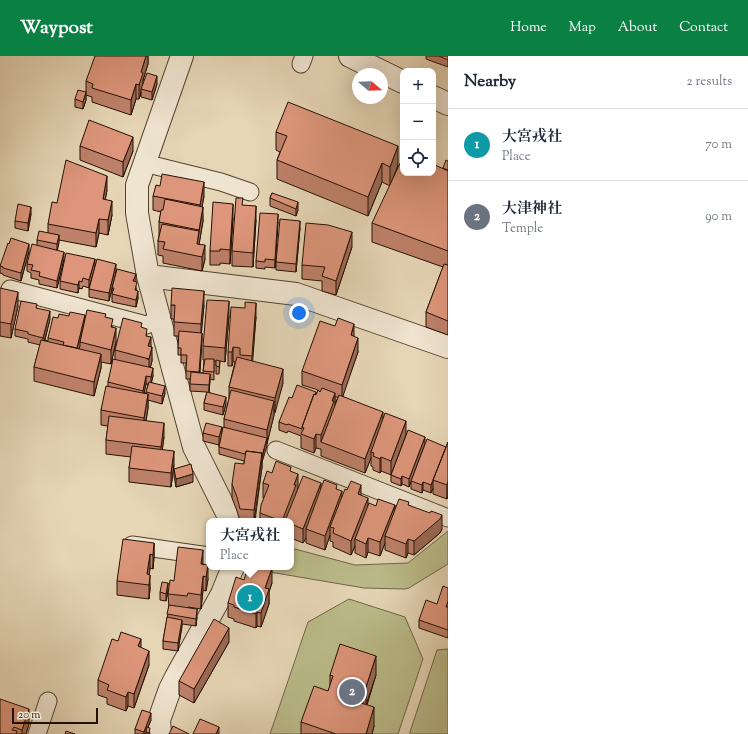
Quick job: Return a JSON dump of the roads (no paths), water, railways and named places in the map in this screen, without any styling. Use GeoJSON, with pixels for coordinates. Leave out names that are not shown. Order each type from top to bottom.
{"type":"FeatureCollection","features":[{"type":"Feature","properties":{"kind":"street"},"geometry":{"type":"LineString","coordinates":[[182,56],[137,185],[137,213],[148,276],[194,447],[229,518]]}},
{"type":"Feature","properties":{"kind":"street"},"geometry":{"type":"LineString","coordinates":[[350,56],[400,81]]}},
{"type":"Feature","properties":{"kind":"street"},"geometry":{"type":"LineString","coordinates":[[436,98],[448,104]]}},
{"type":"Feature","properties":{"kind":"street"},"geometry":{"type":"LineString","coordinates":[[148,276],[296,294],[448,347]]}},
{"type":"Feature","properties":{"kind":"street"},"geometry":{"type":"LineString","coordinates":[[160,734],[160,720],[170,689],[222,594],[232,570]]}},
{"type":"Feature","properties":{"kind":"lane"},"geometry":{"type":"LineString","coordinates":[[144,163],[221,182],[250,192]]}},
{"type":"Feature","properties":{"kind":"lane"},"geometry":{"type":"LineString","coordinates":[[10,289],[146,325],[160,320]]}},
{"type":"Feature","properties":{"kind":"lane"},"geometry":{"type":"LineString","coordinates":[[276,450],[448,518]]}},
{"type":"Feature","properties":{"kind":"lane"},"geometry":{"type":"LineString","coordinates":[[128,544],[206,556]]}},
{"type":"Feature","properties":{"kind":"lane"},"geometry":{"type":"LineString","coordinates":[[37,734],[48,701]]}},
{"type":"Feature","properties":{"kind":"place","name":"大宮戎社"},"geometry":{"type":"Point","coordinates":[250,598]}},
{"type":"Feature","properties":{"kind":"place","name":"大津神社"},"geometry":{"type":"Point","coordinates":[352,692]}}]}
